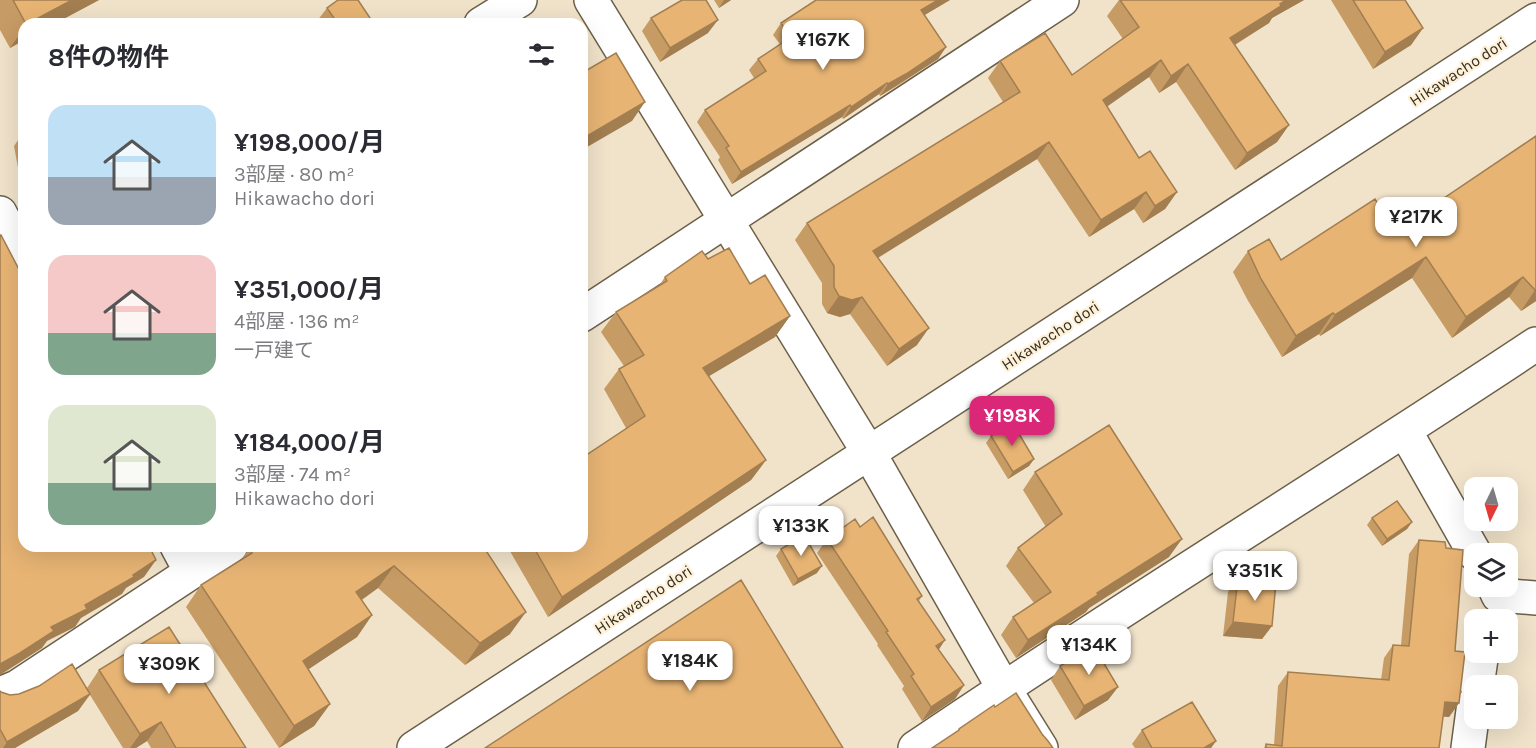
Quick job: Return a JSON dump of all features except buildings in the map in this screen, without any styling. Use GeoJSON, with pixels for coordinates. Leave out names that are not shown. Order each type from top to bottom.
{"type":"FeatureCollection","features":[{"type":"Feature","properties":{"kind":"street"},"geometry":{"type":"LineString","coordinates":[[491,18],[520,0]]}},
{"type":"Feature","properties":{"kind":"street"},"geometry":{"type":"LineString","coordinates":[[591,0],[869,453],[1041,748]]}},
{"type":"Feature","properties":{"kind":"street"},"geometry":{"type":"LineString","coordinates":[[588,311],[1062,0]]}},
{"type":"Feature","properties":{"kind":"street","name":"Hikawacho dori"},"geometry":{"type":"LineString","coordinates":[[414,748],[1536,20]]}},
{"type":"Feature","properties":{"kind":"street"},"geometry":{"type":"LineString","coordinates":[[0,213],[18,248]]}},
{"type":"Feature","properties":{"kind":"street"},"geometry":{"type":"LineString","coordinates":[[915,748],[1004,687],[1405,431],[1536,344]]}},
{"type":"Feature","properties":{"kind":"street"},"geometry":{"type":"LineString","coordinates":[[1405,431],[1469,543]]}},
{"type":"Feature","properties":{"kind":"street"},"geometry":{"type":"LineString","coordinates":[[0,693],[17,687],[184,559],[209,552]]}},
{"type":"Feature","properties":{"kind":"street"},"geometry":{"type":"LineString","coordinates":[[1493,600],[1536,598]]}},
{"type":"Feature","properties":{"kind":"street"},"geometry":{"type":"LineString","coordinates":[[1468,748],[1471,729]]}}]}
